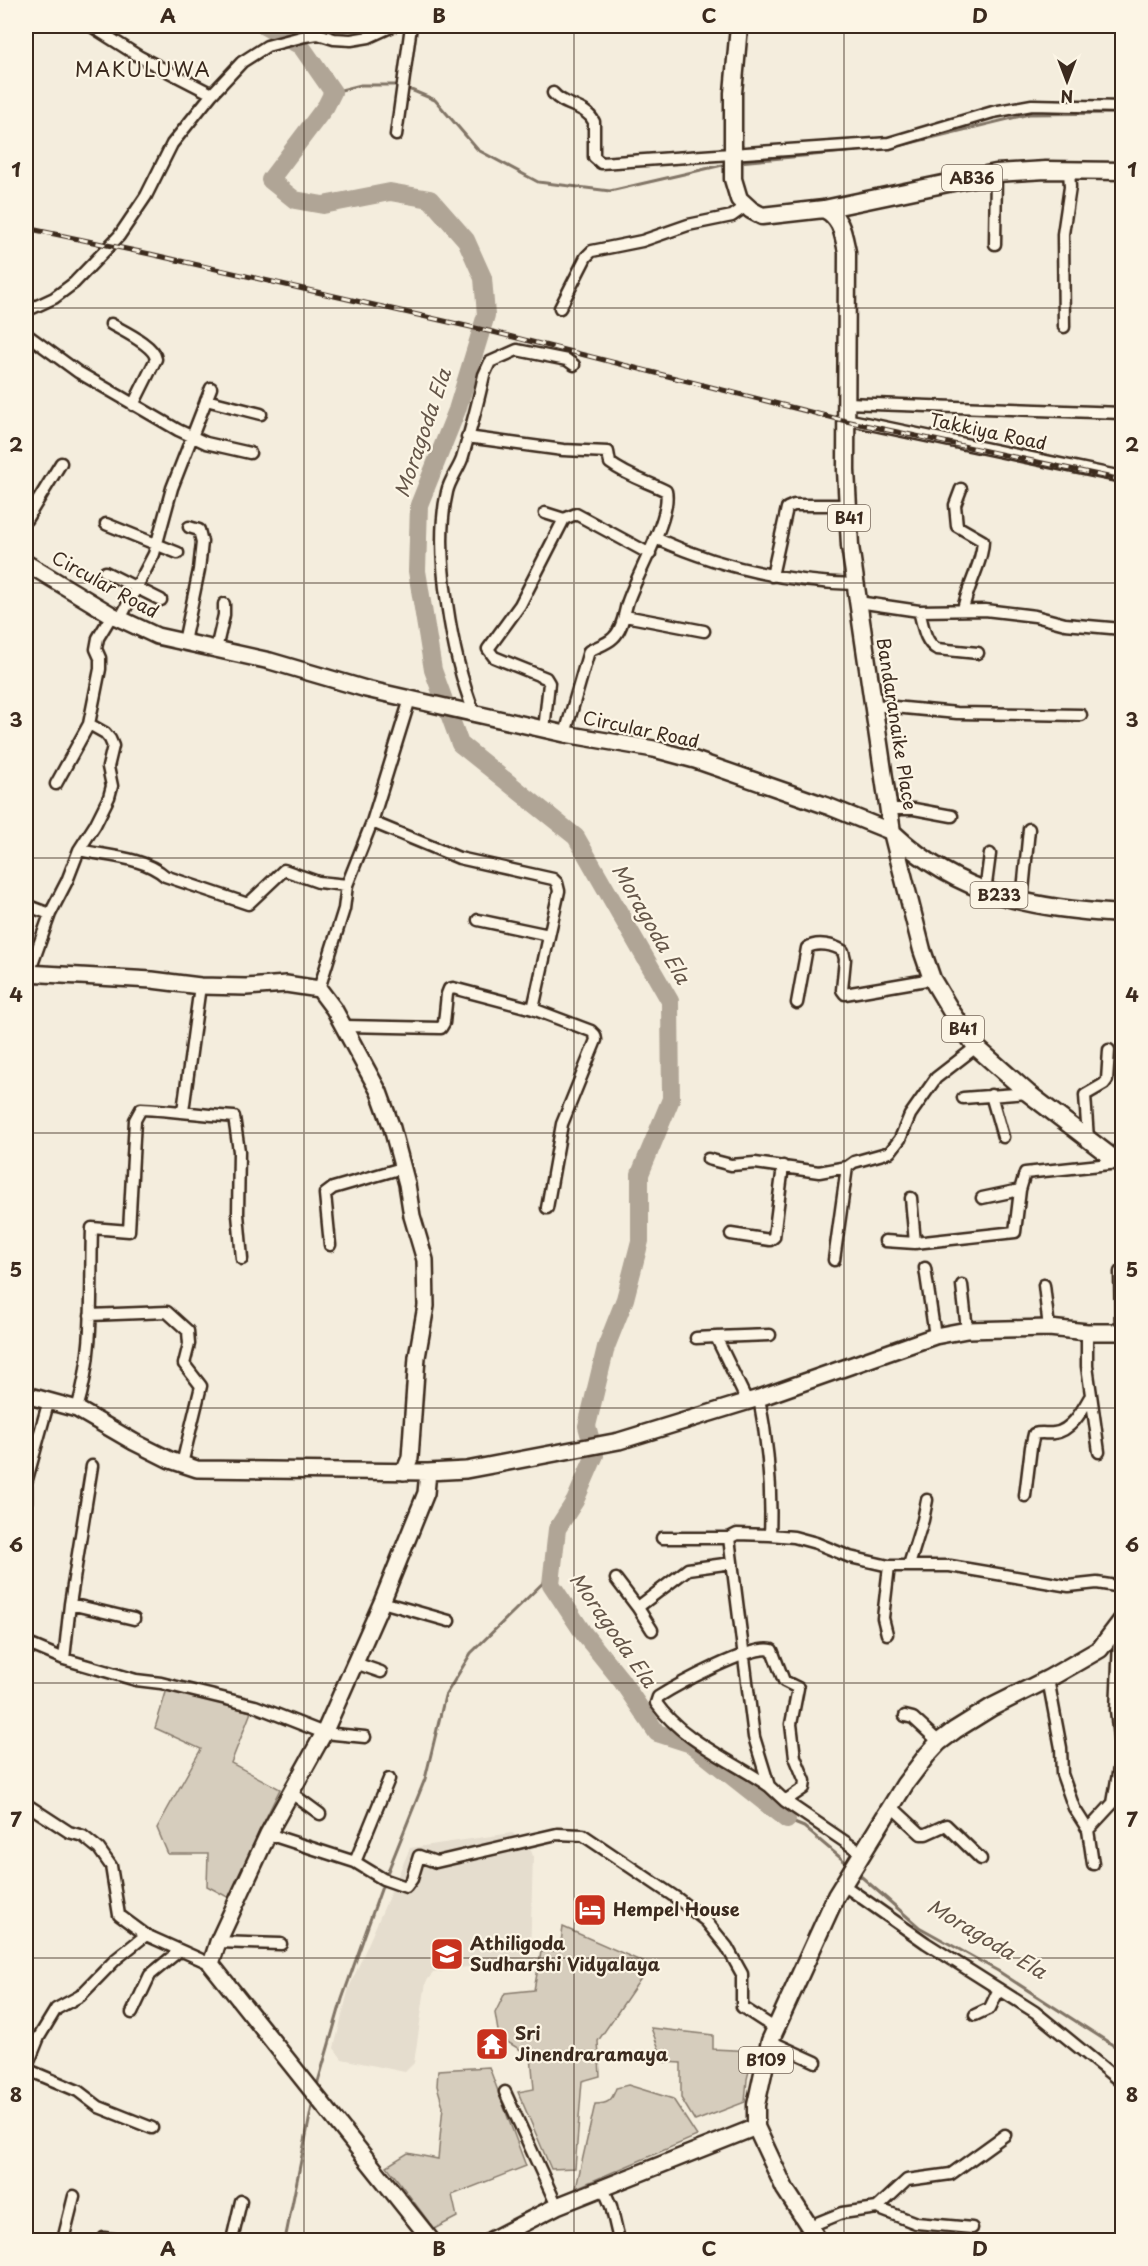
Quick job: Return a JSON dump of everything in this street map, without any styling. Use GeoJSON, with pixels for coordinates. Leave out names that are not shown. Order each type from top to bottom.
{"type":"FeatureCollection","features":[{"type":"Feature","properties":{"kind":"main road"},"geometry":{"type":"LineString","coordinates":[[739,26],[733,93],[732,156],[733,178],[739,199],[762,216],[824,209]]}},
{"type":"Feature","properties":{"kind":"main road","name":"AB36"},"geometry":{"type":"LineString","coordinates":[[824,209],[996,173],[1070,170],[1122,171]]}},
{"type":"Feature","properties":{"kind":"main road","name":"Bandaranaike Place"},"geometry":{"type":"LineString","coordinates":[[824,209],[832,213],[840,223],[847,252],[848,506],[855,584],[892,832],[922,950],[932,979],[976,1047],[1028,1094],[1121,1164]]}},
{"type":"Feature","properties":{"kind":"main road","name":"B233"},"geometry":{"type":"LineString","coordinates":[[892,832],[911,850],[954,878],[985,892],[1054,908],[1122,914]]}},
{"type":"Feature","properties":{"kind":"main road","name":"B109"},"geometry":{"type":"LineString","coordinates":[[814,2234],[785,2189],[756,2127],[756,2105],[773,2035],[844,1882],[905,1784],[939,1742],[992,1707],[1048,1679],[1100,1649],[1120,1628]]}},
{"type":"Feature","properties":{"kind":"street"},"geometry":{"type":"LineString","coordinates":[[26,311],[54,298],[74,283],[119,236],[146,196],[172,144],[212,94],[242,62],[267,46],[305,36],[318,34],[334,39],[351,40],[369,36],[393,26]]}},
{"type":"Feature","properties":{"kind":"street"},"geometry":{"type":"LineString","coordinates":[[396,135],[411,26]]}},
{"type":"Feature","properties":{"kind":"street"},"geometry":{"type":"LineString","coordinates":[[98,27],[140,57],[212,94]]}},
{"type":"Feature","properties":{"kind":"street"},"geometry":{"type":"LineString","coordinates":[[553,93],[563,103],[586,112],[591,117],[594,122],[594,158],[601,164],[889,143],[982,115],[1022,106],[1122,107]]}},
{"type":"Feature","properties":{"kind":"street"},"geometry":{"type":"LineString","coordinates":[[1064,327],[1064,234],[1070,170]]}},
{"type":"Feature","properties":{"kind":"street"},"geometry":{"type":"LineString","coordinates":[[995,244],[996,173]]}},
{"type":"Feature","properties":{"kind":"street"},"geometry":{"type":"LineString","coordinates":[[560,308],[586,257],[592,251],[642,241],[688,225],[732,216],[746,206]]}},
{"type":"Feature","properties":{"kind":"street"},"geometry":{"type":"LineString","coordinates":[[111,324],[150,348],[156,355],[133,405]]}},
{"type":"Feature","properties":{"kind":"street"},"geometry":{"type":"LineString","coordinates":[[26,334],[78,372],[192,437],[206,443],[250,453]]}},
{"type":"Feature","properties":{"kind":"street"},"geometry":{"type":"LineString","coordinates":[[477,713],[460,673],[452,634],[442,529],[447,491],[461,460],[484,375],[490,362],[517,350],[567,360],[574,364]]}},
{"type":"Feature","properties":{"kind":"street"},"geometry":{"type":"LineString","coordinates":[[56,784],[89,724],[100,669],[100,658],[96,649],[98,638],[137,588],[157,544],[172,488],[208,400],[210,388]]}},
{"type":"Feature","properties":{"kind":"street"},"geometry":{"type":"LineString","coordinates":[[208,400],[261,414]]}},
{"type":"Feature","properties":{"kind":"street"},"geometry":{"type":"LineString","coordinates":[[846,411],[1122,413]]}},
{"type":"Feature","properties":{"kind":"street","name":"Takkiya Road"},"geometry":{"type":"LineString","coordinates":[[846,411],[1122,477]]}},
{"type":"Feature","properties":{"kind":"street"},"geometry":{"type":"LineString","coordinates":[[467,437],[563,450],[608,452],[610,463],[620,470],[635,479],[666,491],[668,499],[650,554],[627,604],[625,616],[614,638],[589,651],[565,734]]}},
{"type":"Feature","properties":{"kind":"street"},"geometry":{"type":"LineString","coordinates":[[26,520],[62,463]]}},
{"type":"Feature","properties":{"kind":"street"},"geometry":{"type":"LineString","coordinates":[[961,489],[955,505],[957,526],[983,541],[980,558],[965,596],[963,610]]}},
{"type":"Feature","properties":{"kind":"street"},"geometry":{"type":"LineString","coordinates":[[772,576],[787,508],[791,505],[848,506]]}},
{"type":"Feature","properties":{"kind":"street"},"geometry":{"type":"LineString","coordinates":[[545,513],[564,519],[576,514],[650,554]]}},
{"type":"Feature","properties":{"kind":"street"},"geometry":{"type":"LineString","coordinates":[[544,730],[549,683],[546,678],[494,657],[488,646],[520,605],[564,519]]}},
{"type":"Feature","properties":{"kind":"street"},"geometry":{"type":"LineString","coordinates":[[106,524],[178,553]]}},
{"type":"Feature","properties":{"kind":"street"},"geometry":{"type":"LineString","coordinates":[[184,642],[199,570],[202,542],[199,530],[189,527]]}},
{"type":"Feature","properties":{"kind":"street"},"geometry":{"type":"LineString","coordinates":[[655,538],[720,564],[772,576],[821,583],[855,584]]}},
{"type":"Feature","properties":{"kind":"street","name":"Circular Road"},"geometry":{"type":"LineString","coordinates":[[26,563],[116,617],[157,636],[270,661],[366,689],[544,730],[654,749],[695,760],[830,807],[892,832]]}},
{"type":"Feature","properties":{"kind":"street"},"geometry":{"type":"LineString","coordinates":[[105,573],[161,600]]}},
{"type":"Feature","properties":{"kind":"street"},"geometry":{"type":"LineString","coordinates":[[858,602],[919,611],[963,610],[1015,613],[1065,624],[1122,629]]}},
{"type":"Feature","properties":{"kind":"street"},"geometry":{"type":"LineString","coordinates":[[216,649],[224,615],[224,604]]}},
{"type":"Feature","properties":{"kind":"street"},"geometry":{"type":"LineString","coordinates":[[919,611],[927,640],[931,646],[937,649],[978,653]]}},
{"type":"Feature","properties":{"kind":"street"},"geometry":{"type":"LineString","coordinates":[[625,616],[704,631]]}},
{"type":"Feature","properties":{"kind":"street"},"geometry":{"type":"LineString","coordinates":[[319,989],[344,909],[347,885],[372,822],[410,699]]}},
{"type":"Feature","properties":{"kind":"street"},"geometry":{"type":"LineString","coordinates":[[873,705],[957,713],[1081,715]]}},
{"type":"Feature","properties":{"kind":"street"},"geometry":{"type":"LineString","coordinates":[[89,724],[105,733],[113,746],[108,767],[112,786],[95,825],[79,850],[27,973],[152,980],[200,986],[246,987],[286,984],[319,989],[344,1026],[379,1092],[392,1128],[425,1260],[426,1306],[417,1357],[410,1458],[404,1472]]}},
{"type":"Feature","properties":{"kind":"street"},"geometry":{"type":"LineString","coordinates":[[889,809],[914,809],[952,816]]}},
{"type":"Feature","properties":{"kind":"street"},"geometry":{"type":"LineString","coordinates":[[372,822],[459,858],[553,879],[557,883],[559,891],[532,1009]]}},
{"type":"Feature","properties":{"kind":"street"},"geometry":{"type":"LineString","coordinates":[[1022,901],[1029,829]]}},
{"type":"Feature","properties":{"kind":"street"},"geometry":{"type":"LineString","coordinates":[[79,850],[142,864],[157,869],[165,876],[248,904],[284,870],[318,882],[347,885]]}},
{"type":"Feature","properties":{"kind":"street"},"geometry":{"type":"LineString","coordinates":[[985,892],[990,854]]}},
{"type":"Feature","properties":{"kind":"street"},"geometry":{"type":"LineString","coordinates":[[26,905],[50,914]]}},
{"type":"Feature","properties":{"kind":"street"},"geometry":{"type":"LineString","coordinates":[[478,920],[549,935]]}},
{"type":"Feature","properties":{"kind":"street"},"geometry":{"type":"LineString","coordinates":[[797,1003],[807,948],[812,945],[837,947],[843,951],[845,959],[842,990],[845,993],[932,979]]}},
{"type":"Feature","properties":{"kind":"street"},"geometry":{"type":"LineString","coordinates":[[183,1111],[200,986]]}},
{"type":"Feature","properties":{"kind":"street"},"geometry":{"type":"LineString","coordinates":[[344,1026],[441,1028],[444,1023],[447,993],[453,988],[532,1009],[591,1031],[596,1040],[562,1124],[547,1208]]}},
{"type":"Feature","properties":{"kind":"street"},"geometry":{"type":"LineString","coordinates":[[708,1159],[731,1165],[755,1162],[810,1173],[848,1167],[854,1162],[890,1152],[896,1146],[910,1115],[936,1077],[976,1047]]}},
{"type":"Feature","properties":{"kind":"street"},"geometry":{"type":"LineString","coordinates":[[1088,1139],[1085,1095],[1107,1080],[1108,1050]]}},
{"type":"Feature","properties":{"kind":"street"},"geometry":{"type":"LineString","coordinates":[[963,1098],[1028,1094]]}},
{"type":"Feature","properties":{"kind":"street"},"geometry":{"type":"LineString","coordinates":[[991,1095],[1003,1137]]}},
{"type":"Feature","properties":{"kind":"street"},"geometry":{"type":"LineString","coordinates":[[77,1409],[84,1385],[90,1345],[92,1228],[129,1231],[135,1120],[141,1109],[183,1111],[234,1118],[239,1151],[238,1214],[242,1260]]}},
{"type":"Feature","properties":{"kind":"street"},"geometry":{"type":"LineString","coordinates":[[885,1241],[915,1242],[1016,1232],[1020,1190],[1025,1173],[1121,1164]]}},
{"type":"Feature","properties":{"kind":"street"},"geometry":{"type":"LineString","coordinates":[[731,1234],[770,1240],[774,1237],[783,1166]]}},
{"type":"Feature","properties":{"kind":"street"},"geometry":{"type":"LineString","coordinates":[[834,1260],[848,1167]]}},
{"type":"Feature","properties":{"kind":"street"},"geometry":{"type":"LineString","coordinates":[[330,1245],[325,1194],[333,1188],[402,1168]]}},
{"type":"Feature","properties":{"kind":"street"},"geometry":{"type":"LineString","coordinates":[[982,1198],[1020,1190]]}},
{"type":"Feature","properties":{"kind":"street"},"geometry":{"type":"LineString","coordinates":[[911,1198],[915,1242]]}},
{"type":"Feature","properties":{"kind":"street"},"geometry":{"type":"LineString","coordinates":[[925,1268],[935,1336]]}},
{"type":"Feature","properties":{"kind":"street"},"geometry":{"type":"LineString","coordinates":[[26,1395],[77,1409],[134,1442],[197,1469],[404,1472],[466,1470],[619,1441],[753,1400],[935,1336],[967,1330],[1049,1328],[1087,1332],[1122,1332],[1120,1272]]}},
{"type":"Feature","properties":{"kind":"street"},"geometry":{"type":"LineString","coordinates":[[962,1285],[967,1330]]}},
{"type":"Feature","properties":{"kind":"street"},"geometry":{"type":"LineString","coordinates":[[1044,1285],[1049,1328]]}},
{"type":"Feature","properties":{"kind":"street"},"geometry":{"type":"LineString","coordinates":[[90,1315],[166,1312],[188,1331],[189,1344],[184,1364],[201,1386],[182,1464]]}},
{"type":"Feature","properties":{"kind":"street"},"geometry":{"type":"LineString","coordinates":[[1087,1332],[1087,1366],[1099,1452]]}},
{"type":"Feature","properties":{"kind":"street"},"geometry":{"type":"LineString","coordinates":[[696,1338],[770,1335]]}},
{"type":"Feature","properties":{"kind":"street"},"geometry":{"type":"LineString","coordinates":[[716,1337],[753,1400],[767,1440],[770,1473],[770,1535]]}},
{"type":"Feature","properties":{"kind":"street"},"geometry":{"type":"LineString","coordinates":[[1025,1496],[1034,1434],[1056,1433],[1065,1429],[1078,1416],[1091,1395]]}},
{"type":"Feature","properties":{"kind":"street"},"geometry":{"type":"LineString","coordinates":[[26,1502],[26,1483],[50,1400]]}},
{"type":"Feature","properties":{"kind":"street"},"geometry":{"type":"LineString","coordinates":[[64,1659],[70,1604],[92,1466]]}},
{"type":"Feature","properties":{"kind":"street"},"geometry":{"type":"LineString","coordinates":[[211,1964],[218,1942],[268,1834],[324,1733],[382,1602],[426,1493],[428,1472]]}},
{"type":"Feature","properties":{"kind":"street"},"geometry":{"type":"LineString","coordinates":[[909,1565],[927,1500]]}},
{"type":"Feature","properties":{"kind":"street"},"geometry":{"type":"LineString","coordinates":[[662,1538],[729,1538],[737,1534],[794,1537],[850,1557],[889,1566],[950,1566],[987,1570],[1069,1586],[1097,1583],[1122,1587]]}},
{"type":"Feature","properties":{"kind":"street"},"geometry":{"type":"LineString","coordinates":[[729,1538],[754,1737],[769,1786]]}},
{"type":"Feature","properties":{"kind":"street"},"geometry":{"type":"LineString","coordinates":[[638,1608],[688,1569],[732,1563]]}},
{"type":"Feature","properties":{"kind":"street"},"geometry":{"type":"LineString","coordinates":[[887,1634],[883,1618],[889,1566]]}},
{"type":"Feature","properties":{"kind":"street"},"geometry":{"type":"LineString","coordinates":[[616,1579],[652,1630]]}},
{"type":"Feature","properties":{"kind":"street"},"geometry":{"type":"LineString","coordinates":[[382,1602],[449,1622]]}},
{"type":"Feature","properties":{"kind":"street"},"geometry":{"type":"LineString","coordinates":[[70,1604],[134,1619]]}},
{"type":"Feature","properties":{"kind":"street"},"geometry":{"type":"LineString","coordinates":[[1088,1830],[1113,1803],[1122,1756],[1116,1710],[1120,1628]]}},
{"type":"Feature","properties":{"kind":"street"},"geometry":{"type":"LineString","coordinates":[[26,1644],[64,1659],[136,1680],[161,1683],[255,1706],[324,1733],[364,1737]]}},
{"type":"Feature","properties":{"kind":"street"},"geometry":{"type":"LineString","coordinates":[[785,1801],[804,1788],[805,1781],[795,1757],[790,1724],[798,1688],[784,1681],[772,1650],[766,1648],[743,1655],[680,1683],[658,1697],[656,1703],[666,1716],[692,1738],[769,1786],[785,1801],[861,1856]]}},
{"type":"Feature","properties":{"kind":"street"},"geometry":{"type":"LineString","coordinates":[[355,1663],[381,1672]]}},
{"type":"Feature","properties":{"kind":"street"},"geometry":{"type":"LineString","coordinates":[[1048,1679],[1061,1748],[1062,1774],[1074,1808],[1088,1830],[1093,1864]]}},
{"type":"Feature","properties":{"kind":"street"},"geometry":{"type":"LineString","coordinates":[[905,1716],[913,1718],[939,1742]]}},
{"type":"Feature","properties":{"kind":"street"},"geometry":{"type":"LineString","coordinates":[[355,1862],[389,1779]]}},
{"type":"Feature","properties":{"kind":"street"},"geometry":{"type":"LineString","coordinates":[[290,1792],[320,1814]]}},
{"type":"Feature","properties":{"kind":"street"},"geometry":{"type":"LineString","coordinates":[[26,1804],[69,1832],[83,1836],[99,1849],[111,1866],[119,1915],[146,1935],[211,1964],[431,2241]]}},
{"type":"Feature","properties":{"kind":"street"},"geometry":{"type":"LineString","coordinates":[[892,1807],[921,1834],[946,1825],[981,1859]]}},
{"type":"Feature","properties":{"kind":"street"},"geometry":{"type":"LineString","coordinates":[[268,1834],[355,1862],[383,1879],[406,1887],[419,1856],[436,1862],[557,1834],[583,1834],[706,1921],[727,1947],[742,1974],[742,2007],[773,2035],[816,2062]]}},
{"type":"Feature","properties":{"kind":"street"},"geometry":{"type":"LineString","coordinates":[[844,1882],[926,1942],[1035,2012],[1122,2083]]}},
{"type":"Feature","properties":{"kind":"street"},"geometry":{"type":"LineString","coordinates":[[146,1935],[116,1959],[80,1996],[56,2009],[39,2037],[26,2069],[78,2091],[99,2107],[152,2128]]}},
{"type":"Feature","properties":{"kind":"street"},"geometry":{"type":"LineString","coordinates":[[218,1942],[281,1944]]}},
{"type":"Feature","properties":{"kind":"street"},"geometry":{"type":"LineString","coordinates":[[132,2013],[150,1975],[179,1951]]}},
{"type":"Feature","properties":{"kind":"street"},"geometry":{"type":"LineString","coordinates":[[975,2015],[990,2008],[999,1989]]}},
{"type":"Feature","properties":{"kind":"street"},"geometry":{"type":"LineString","coordinates":[[505,2092],[557,2206]]}},
{"type":"Feature","properties":{"kind":"street"},"geometry":{"type":"LineString","coordinates":[[491,2241],[557,2206],[756,2127]]}},
{"type":"Feature","properties":{"kind":"street"},"geometry":{"type":"LineString","coordinates":[[878,2208],[907,2180],[951,2174],[1005,2135]]}},
{"type":"Feature","properties":{"kind":"street"},"geometry":{"type":"LineString","coordinates":[[603,2188],[611,2206],[620,2241]]}},
{"type":"Feature","properties":{"kind":"street"},"geometry":{"type":"LineString","coordinates":[[63,2241],[74,2196]]}},
{"type":"Feature","properties":{"kind":"street"},"geometry":{"type":"LineString","coordinates":[[232,2241],[242,2201]]}},
{"type":"Feature","properties":{"kind":"street"},"geometry":{"type":"LineString","coordinates":[[814,2234],[842,2213],[878,2208],[916,2223],[972,2228]]}},
{"type":"Feature","properties":{"kind":"street"},"geometry":{"type":"LineString","coordinates":[[103,2241],[104,2238],[120,2241]]}},
{"type":"Feature","properties":{"kind":"shaded area"},"geometry":{"type":"Polygon","coordinates":[[[167,1689],[251,1712],[231,1763],[280,1789],[259,1832],[233,1900],[207,1886],[208,1854],[168,1854],[157,1828],[201,1749],[155,1728],[167,1689]]]}},
{"type":"Feature","properties":{"kind":"shaded area","name":"Athiligoda Sudharshi Vidyalaya"},"geometry":{"type":"Polygon","coordinates":[[[512,1833],[529,1845],[533,1856],[530,1956],[433,1973],[426,1982],[414,2063],[405,2072],[342,2059],[334,2048],[349,1988],[410,1848],[512,1833]]]}},
{"type":"Feature","properties":{"kind":"shaded area"},"geometry":{"type":"Polygon","coordinates":[[[563,1927],[650,1965],[598,2041],[600,2076],[582,2081],[575,2168],[551,2169],[518,2092],[534,2089],[531,2056],[499,2037],[495,2013],[505,1993],[534,1990],[541,1952],[560,1950],[563,1927]]]}},
{"type":"Feature","properties":{"kind":"shaded area"},"geometry":{"type":"Polygon","coordinates":[[[651,2028],[713,2035],[713,2049],[754,2051],[747,2079],[745,2102],[695,2121],[681,2098],[681,2063],[664,2062],[651,2028]]]}},
{"type":"Feature","properties":{"kind":"shaded area"},"geometry":{"type":"Polygon","coordinates":[[[489,2067],[526,2166],[452,2195],[457,2217],[434,2229],[387,2166],[408,2153],[438,2159],[443,2106],[437,2086],[438,2070],[489,2067]]]}},
{"type":"Feature","properties":{"kind":"shaded area"},"geometry":{"type":"Polygon","coordinates":[[[628,2085],[673,2099],[697,2136],[576,2188],[595,2104],[606,2102],[611,2099],[616,2088],[628,2085]]]}},
{"type":"Feature","properties":{"kind":"waterway","name":"Moragoda Ela"},"geometry":{"type":"LineString","coordinates":[[264,26],[301,46],[333,92],[326,106],[270,180],[295,200],[323,205],[390,192],[430,199],[466,240],[483,278],[486,315],[457,410],[419,505],[417,571],[433,670],[460,744],[576,837],[670,1001],[671,1099],[640,1174],[640,1241],[625,1299],[606,1347],[587,1426],[595,1455],[575,1501],[557,1529],[551,1584],[584,1634],[621,1680],[657,1733],[691,1744],[787,1820]]}},
{"type":"Feature","properties":{"kind":"waterway"},"geometry":{"type":"LineString","coordinates":[[333,92],[361,85],[399,85],[435,100],[478,150],[538,182],[610,191],[727,164]]}},
{"type":"Feature","properties":{"kind":"waterway"},"geometry":{"type":"LineString","coordinates":[[894,147],[1029,114],[1122,113]]}},
{"type":"Feature","properties":{"kind":"waterway"},"geometry":{"type":"LineString","coordinates":[[739,162],[888,148]]}},
{"type":"Feature","properties":{"kind":"waterway"},"geometry":{"type":"LineString","coordinates":[[316,2089],[342,1999],[384,1881],[425,1779],[445,1696],[471,1653],[552,1574]]}},
{"type":"Feature","properties":{"kind":"waterway","name":"Moragoda Ela"},"geometry":{"type":"LineString","coordinates":[[787,1820],[804,1827],[849,1865]]}},
{"type":"Feature","properties":{"kind":"waterway","name":"Moragoda Ela"},"geometry":{"type":"LineString","coordinates":[[856,1872],[919,1927],[998,1971],[1122,2051]]}},
{"type":"Feature","properties":{"kind":"waterway"},"geometry":{"type":"LineString","coordinates":[[285,2240],[313,2101]]}},
{"type":"Feature","properties":{"kind":"railway"},"geometry":{"type":"LineString","coordinates":[[26,228],[497,333],[846,421],[1122,480]]}},
{"type":"Feature","properties":{"kind":"place","name":"Hempel House"},"geometry":{"type":"Point","coordinates":[590,1910]}},
{"type":"Feature","properties":{"kind":"place","name":"Athiligoda Sudharshi Vidyalaya"},"geometry":{"type":"Point","coordinates":[447,1954]}},
{"type":"Feature","properties":{"kind":"place","name":"Sri Jinendraramaya"},"geometry":{"type":"Point","coordinates":[492,2044]}},
{"type":"Feature","properties":{"kind":"district","name":"MAKULUWA"},"geometry":{"type":"Point","coordinates":[143,70]}}]}
